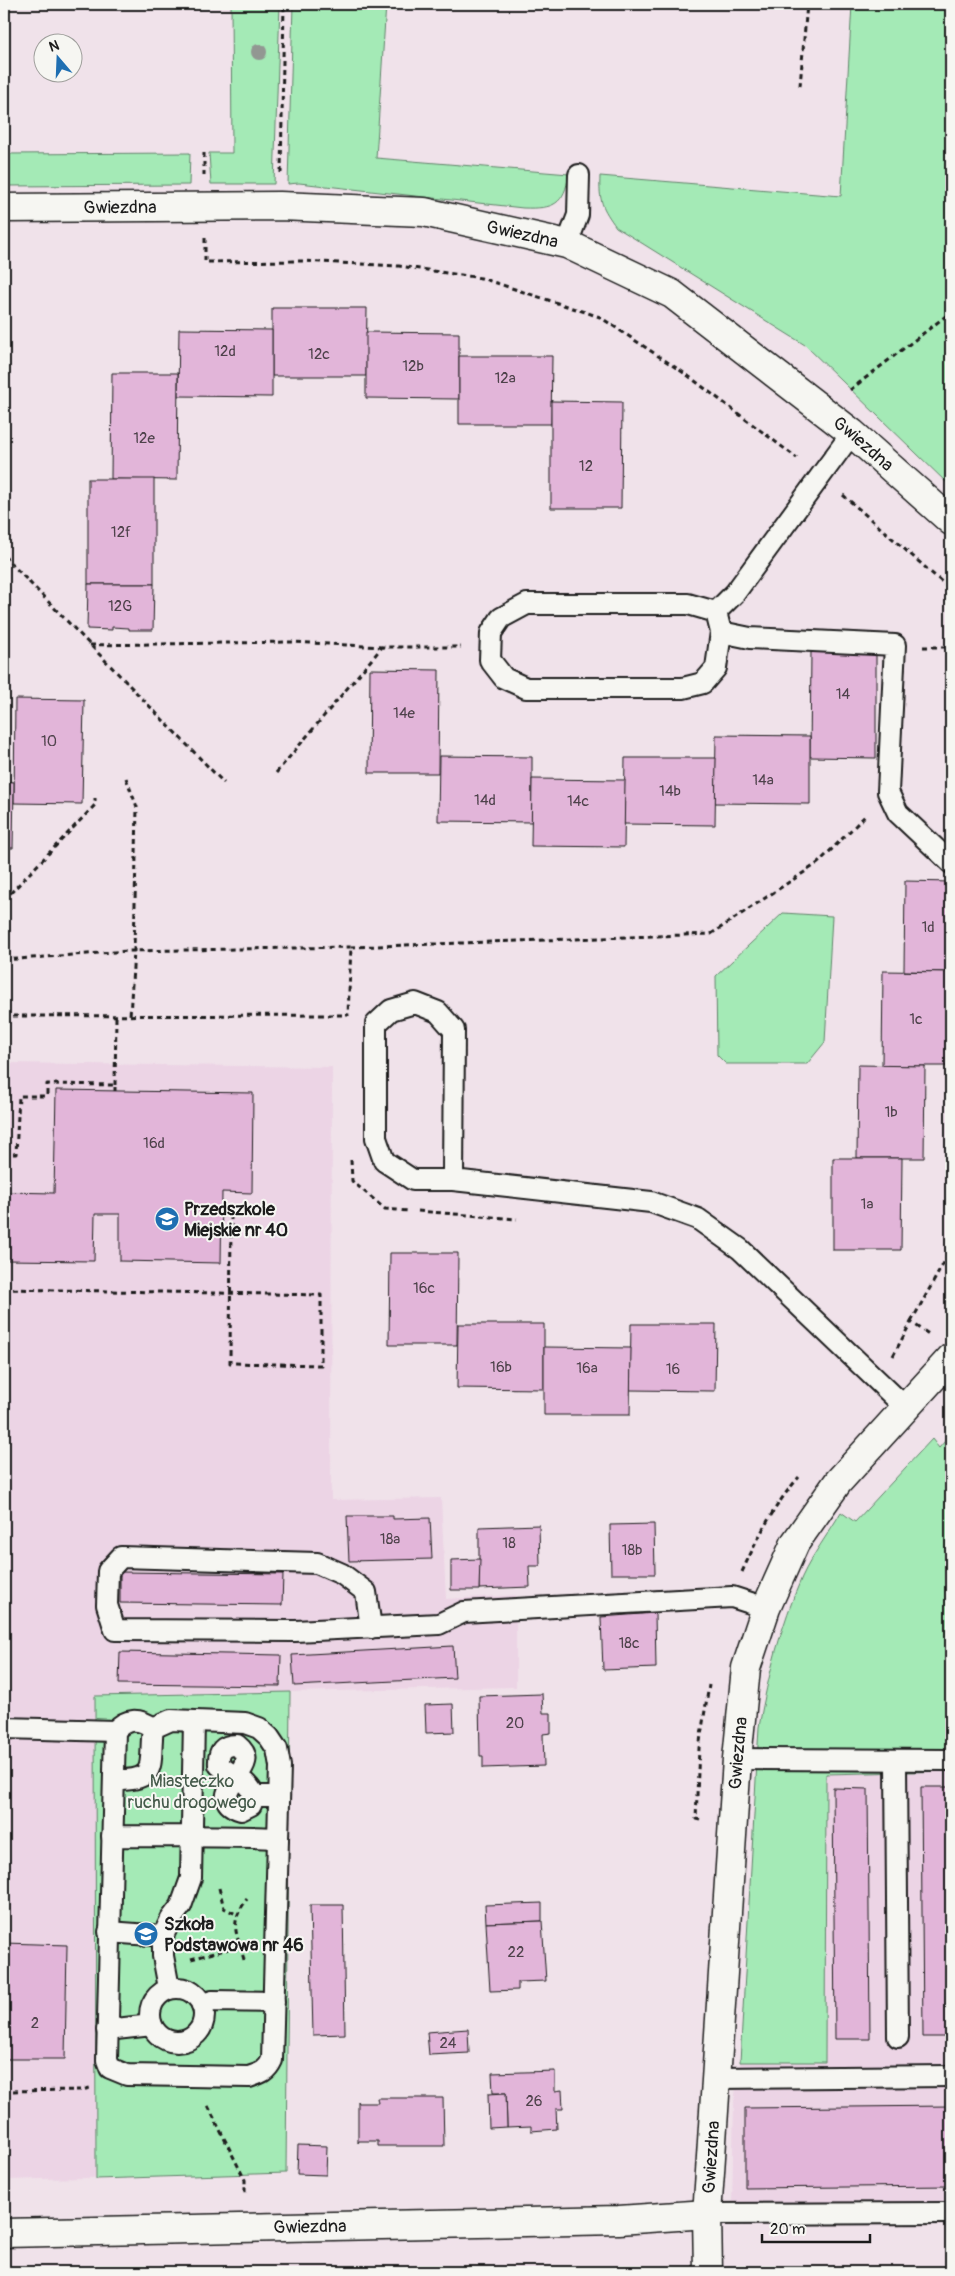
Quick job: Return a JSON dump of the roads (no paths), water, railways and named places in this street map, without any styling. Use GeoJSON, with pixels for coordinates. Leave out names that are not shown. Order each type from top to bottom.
{"type":"FeatureCollection","features":[{"type":"Feature","properties":{"kind":"street","name":"Gwiezdna"},"geometry":{"type":"LineString","coordinates":[[4,208],[280,206],[424,212],[567,244],[672,294],[852,433],[951,521]]}},
{"type":"Feature","properties":{"kind":"street","name":"Gwiezdna"},"geometry":{"type":"LineString","coordinates":[[708,2272],[708,2214],[716,2078],[737,1759],[746,1668],[766,1608],[796,1543],[838,1482],[951,1358]]}},
{"type":"Feature","properties":{"kind":"street","name":"Gwiezdna"},"geometry":{"type":"LineString","coordinates":[[4,2233],[619,2220],[708,2214]]}},
{"type":"Feature","properties":{"kind":"lane"},"geometry":{"type":"LineString","coordinates":[[567,244],[578,215],[579,174]]}},
{"type":"Feature","properties":{"kind":"lane"},"geometry":{"type":"LineString","coordinates":[[716,612],[735,593],[852,433]]}},
{"type":"Feature","properties":{"kind":"lane"},"geometry":{"type":"LineString","coordinates":[[527,604],[688,604],[716,612],[721,632],[716,668],[703,683],[683,688],[526,688],[504,678],[490,660],[491,633],[501,618],[527,604]]}},
{"type":"Feature","properties":{"kind":"lane"},"geometry":{"type":"LineString","coordinates":[[721,632],[750,638],[895,645],[888,792],[898,813],[951,863]]}},
{"type":"Feature","properties":{"kind":"lane"},"geometry":{"type":"LineString","coordinates":[[453,1180],[454,1030],[438,1012],[416,1003],[391,1010],[376,1024],[376,1138],[384,1162],[413,1180],[453,1180],[651,1202],[698,1219],[740,1249],[906,1408]]}},
{"type":"Feature","properties":{"kind":"lane"},"geometry":{"type":"LineString","coordinates":[[371,1628],[366,1592],[342,1574],[317,1563],[121,1557],[108,1571],[107,1605],[115,1630],[295,1632],[371,1628],[439,1624],[464,1612],[732,1597],[766,1608]]}},
{"type":"Feature","properties":{"kind":"lane"},"geometry":{"type":"LineString","coordinates":[[131,1720],[144,1722],[153,1728],[171,1720],[245,1723],[260,1728],[277,1749],[280,1766],[272,2060],[268,2068],[262,2073],[249,2077],[127,2074],[110,2068],[107,2060],[115,1731],[122,1723],[131,1720]]}},
{"type":"Feature","properties":{"kind":"lane"},"geometry":{"type":"LineString","coordinates":[[169,1988],[163,1956],[163,1936],[189,1888],[192,1838],[194,1721]]}},
{"type":"Feature","properties":{"kind":"lane"},"geometry":{"type":"LineString","coordinates":[[4,1728],[115,1731]]}},
{"type":"Feature","properties":{"kind":"lane"},"geometry":{"type":"LineString","coordinates":[[114,1780],[136,1780],[144,1777],[150,1770],[153,1728]]}},
{"type":"Feature","properties":{"kind":"lane"},"geometry":{"type":"LineString","coordinates":[[737,1759],[951,1760]]}},
{"type":"Feature","properties":{"kind":"lane"},"geometry":{"type":"LineString","coordinates":[[896,1761],[898,2037]]}},
{"type":"Feature","properties":{"kind":"lane"},"geometry":{"type":"LineString","coordinates":[[235,1777],[227,1794],[229,1803],[233,1808],[241,1810],[251,1805],[254,1796],[279,1796]]}},
{"type":"Feature","properties":{"kind":"lane"},"geometry":{"type":"LineString","coordinates":[[112,1836],[192,1838],[226,1835],[278,1838]]}},
{"type":"Feature","properties":{"kind":"lane"},"geometry":{"type":"LineString","coordinates":[[109,1932],[163,1936]]}},
{"type":"Feature","properties":{"kind":"lane"},"geometry":{"type":"LineString","coordinates":[[181,1987],[192,1992],[202,2005],[204,2013],[202,2025],[195,2035],[184,2041],[172,2042],[161,2037],[152,2025],[149,2016],[151,2004],[158,1994],[169,1988],[181,1987]]}},
{"type":"Feature","properties":{"kind":"lane"},"geometry":{"type":"LineString","coordinates":[[202,2005],[212,2001],[274,2002]]}},
{"type":"Feature","properties":{"kind":"lane"},"geometry":{"type":"LineString","coordinates":[[107,2030],[152,2025]]}},
{"type":"Feature","properties":{"kind":"lane"},"geometry":{"type":"LineString","coordinates":[[716,2078],[951,2076]]}},
{"type":"Feature","properties":{"kind":"lane"},"geometry":{"type":"LineString","coordinates":[[708,2214],[951,2213]]}},
{"type":"Feature","properties":{"kind":"place","name":"Przedszkole Miejskie nr 40"},"geometry":{"type":"Point","coordinates":[167,1219]}},
{"type":"Feature","properties":{"kind":"place","name":"Szkoła Podstawowa nr 46"},"geometry":{"type":"Point","coordinates":[146,1934]}},
{"type":"Feature","properties":{"kind":"park label","name":"Miasteczko ruchu drogowego"},"geometry":{"type":"Point","coordinates":[192,1791]}}]}
